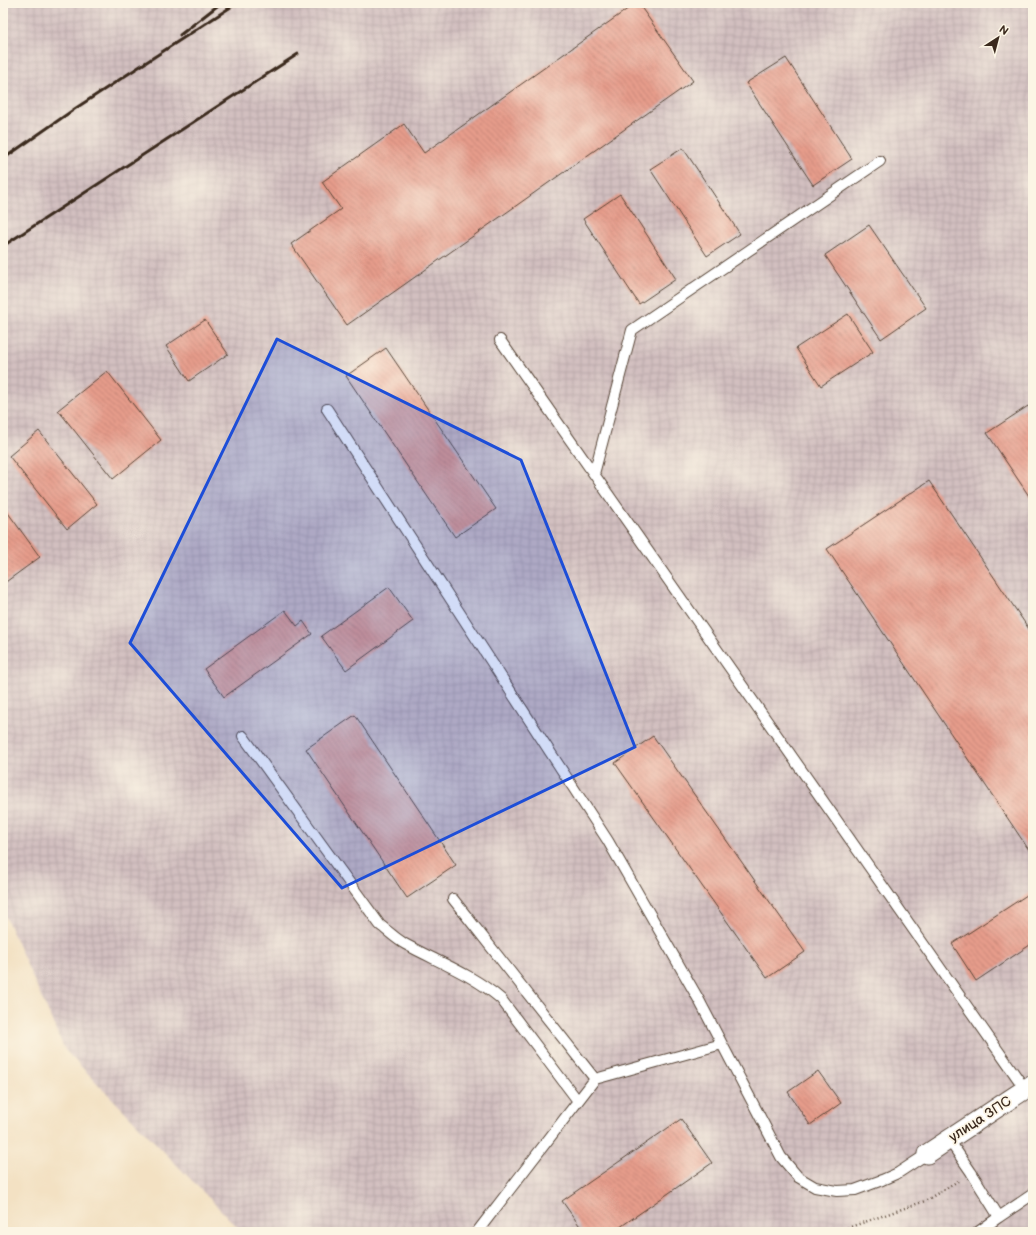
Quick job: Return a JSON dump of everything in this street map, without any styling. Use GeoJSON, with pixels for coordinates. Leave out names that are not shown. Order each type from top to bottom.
{"type":"FeatureCollection","features":[{"type":"Feature","properties":{"kind":"street","name":"улица 3ПС"},"geometry":{"type":"LineString","coordinates":[[927,1154],[1029,1087]]}},
{"type":"Feature","properties":{"kind":"lane"},"geometry":{"type":"LineString","coordinates":[[594,474],[632,330],[880,161]]}},
{"type":"Feature","properties":{"kind":"lane"},"geometry":{"type":"LineString","coordinates":[[500,340],[1029,1087]]}},
{"type":"Feature","properties":{"kind":"lane"},"geometry":{"type":"LineString","coordinates":[[327,409],[608,841],[699,1000],[781,1157],[798,1177],[815,1187],[836,1191],[855,1190],[898,1173],[927,1154]]}},
{"type":"Feature","properties":{"kind":"lane"},"geometry":{"type":"LineString","coordinates":[[243,736],[380,925],[403,943],[464,972],[501,998],[578,1101]]}},
{"type":"Feature","properties":{"kind":"lane"},"geometry":{"type":"LineString","coordinates":[[453,899],[595,1079]]}},
{"type":"Feature","properties":{"kind":"lane"},"geometry":{"type":"LineString","coordinates":[[477,1232],[595,1079],[722,1044]]}},
{"type":"Feature","properties":{"kind":"lane"},"geometry":{"type":"LineString","coordinates":[[949,1140],[999,1217]]}},
{"type":"Feature","properties":{"kind":"lane"},"geometry":{"type":"LineString","coordinates":[[978,1232],[1033,1194]]}},
{"type":"Feature","properties":{"kind":"path"},"geometry":{"type":"LineString","coordinates":[[836,1232],[925,1201],[971,1172]]}},
{"type":"Feature","properties":{"kind":"highlighted area"},"geometry":{"type":"Polygon","coordinates":[[[277,339],[521,460],[635,747],[342,888],[130,643],[277,339]]]}},
{"type":"Feature","properties":{"kind":"shaded area"},"geometry":{"type":"Polygon","coordinates":[[[3,3],[1033,3],[1033,1232],[242,1232],[65,1050],[3,911],[3,3]]]}},
{"type":"Feature","properties":{"kind":"building"},"geometry":{"type":"Polygon","coordinates":[[[638,3],[693,81],[347,325],[291,244],[341,209],[322,182],[404,124],[424,153],[638,3]]]}},
{"type":"Feature","properties":{"kind":"building"},"geometry":{"type":"Polygon","coordinates":[[[786,58],[852,159],[813,185],[746,83],[786,58]]]}},
{"type":"Feature","properties":{"kind":"building"},"geometry":{"type":"Polygon","coordinates":[[[683,148],[740,234],[707,256],[650,169],[683,148]]]}},
{"type":"Feature","properties":{"kind":"building"},"geometry":{"type":"Polygon","coordinates":[[[620,194],[676,279],[639,304],[583,219],[620,194]]]}},
{"type":"Feature","properties":{"kind":"building"},"geometry":{"type":"Polygon","coordinates":[[[869,225],[926,308],[881,339],[825,255],[869,225]]]}},
{"type":"Feature","properties":{"kind":"building"},"geometry":{"type":"Polygon","coordinates":[[[848,314],[873,352],[821,386],[796,348],[848,314]]]}},
{"type":"Feature","properties":{"kind":"building"},"geometry":{"type":"Polygon","coordinates":[[[205,320],[228,354],[189,381],[166,346],[205,320]]]}},
{"type":"Feature","properties":{"kind":"building"},"geometry":{"type":"Polygon","coordinates":[[[386,348],[496,509],[455,537],[346,376],[386,348]]]}},
{"type":"Feature","properties":{"kind":"building"},"geometry":{"type":"Polygon","coordinates":[[[107,371],[161,440],[113,479],[58,410],[107,371]]]}},
{"type":"Feature","properties":{"kind":"building"},"geometry":{"type":"Polygon","coordinates":[[[1028,406],[1033,413],[1033,502],[987,433],[1028,406]]]}},
{"type":"Feature","properties":{"kind":"building"},"geometry":{"type":"Polygon","coordinates":[[[39,431],[97,504],[67,529],[9,456],[39,431]]]}},
{"type":"Feature","properties":{"kind":"building"},"geometry":{"type":"Polygon","coordinates":[[[929,481],[1033,635],[1033,856],[827,549],[929,481]]]}},
{"type":"Feature","properties":{"kind":"building"},"geometry":{"type":"Polygon","coordinates":[[[3,506],[40,557],[3,584],[3,506]]]}},
{"type":"Feature","properties":{"kind":"building"},"geometry":{"type":"Polygon","coordinates":[[[389,587],[413,621],[346,670],[321,636],[389,587]]]}},
{"type":"Feature","properties":{"kind":"building"},"geometry":{"type":"Polygon","coordinates":[[[285,610],[297,626],[303,621],[312,634],[224,697],[204,669],[285,610]]]}},
{"type":"Feature","properties":{"kind":"building"},"geometry":{"type":"Polygon","coordinates":[[[355,715],[456,865],[407,898],[306,749],[355,715]]]}},
{"type":"Feature","properties":{"kind":"building"},"geometry":{"type":"Polygon","coordinates":[[[653,736],[805,952],[767,978],[615,763],[653,736]]]}},
{"type":"Feature","properties":{"kind":"building"},"geometry":{"type":"Polygon","coordinates":[[[1033,891],[1033,943],[976,981],[952,944],[1033,891]]]}},
{"type":"Feature","properties":{"kind":"building"},"geometry":{"type":"Polygon","coordinates":[[[818,1071],[841,1103],[810,1125],[788,1092],[818,1071]]]}},
{"type":"Feature","properties":{"kind":"building"},"geometry":{"type":"Polygon","coordinates":[[[681,1119],[712,1163],[613,1232],[584,1232],[562,1201],[681,1119]]]}},
{"type":"Feature","properties":{"kind":"railway"},"geometry":{"type":"LineString","coordinates":[[180,35],[221,3]]}},
{"type":"Feature","properties":{"kind":"railway"},"geometry":{"type":"LineString","coordinates":[[3,159],[76,108],[237,3]]}},
{"type":"Feature","properties":{"kind":"railway"},"geometry":{"type":"LineString","coordinates":[[3,246],[298,54]]}}]}
